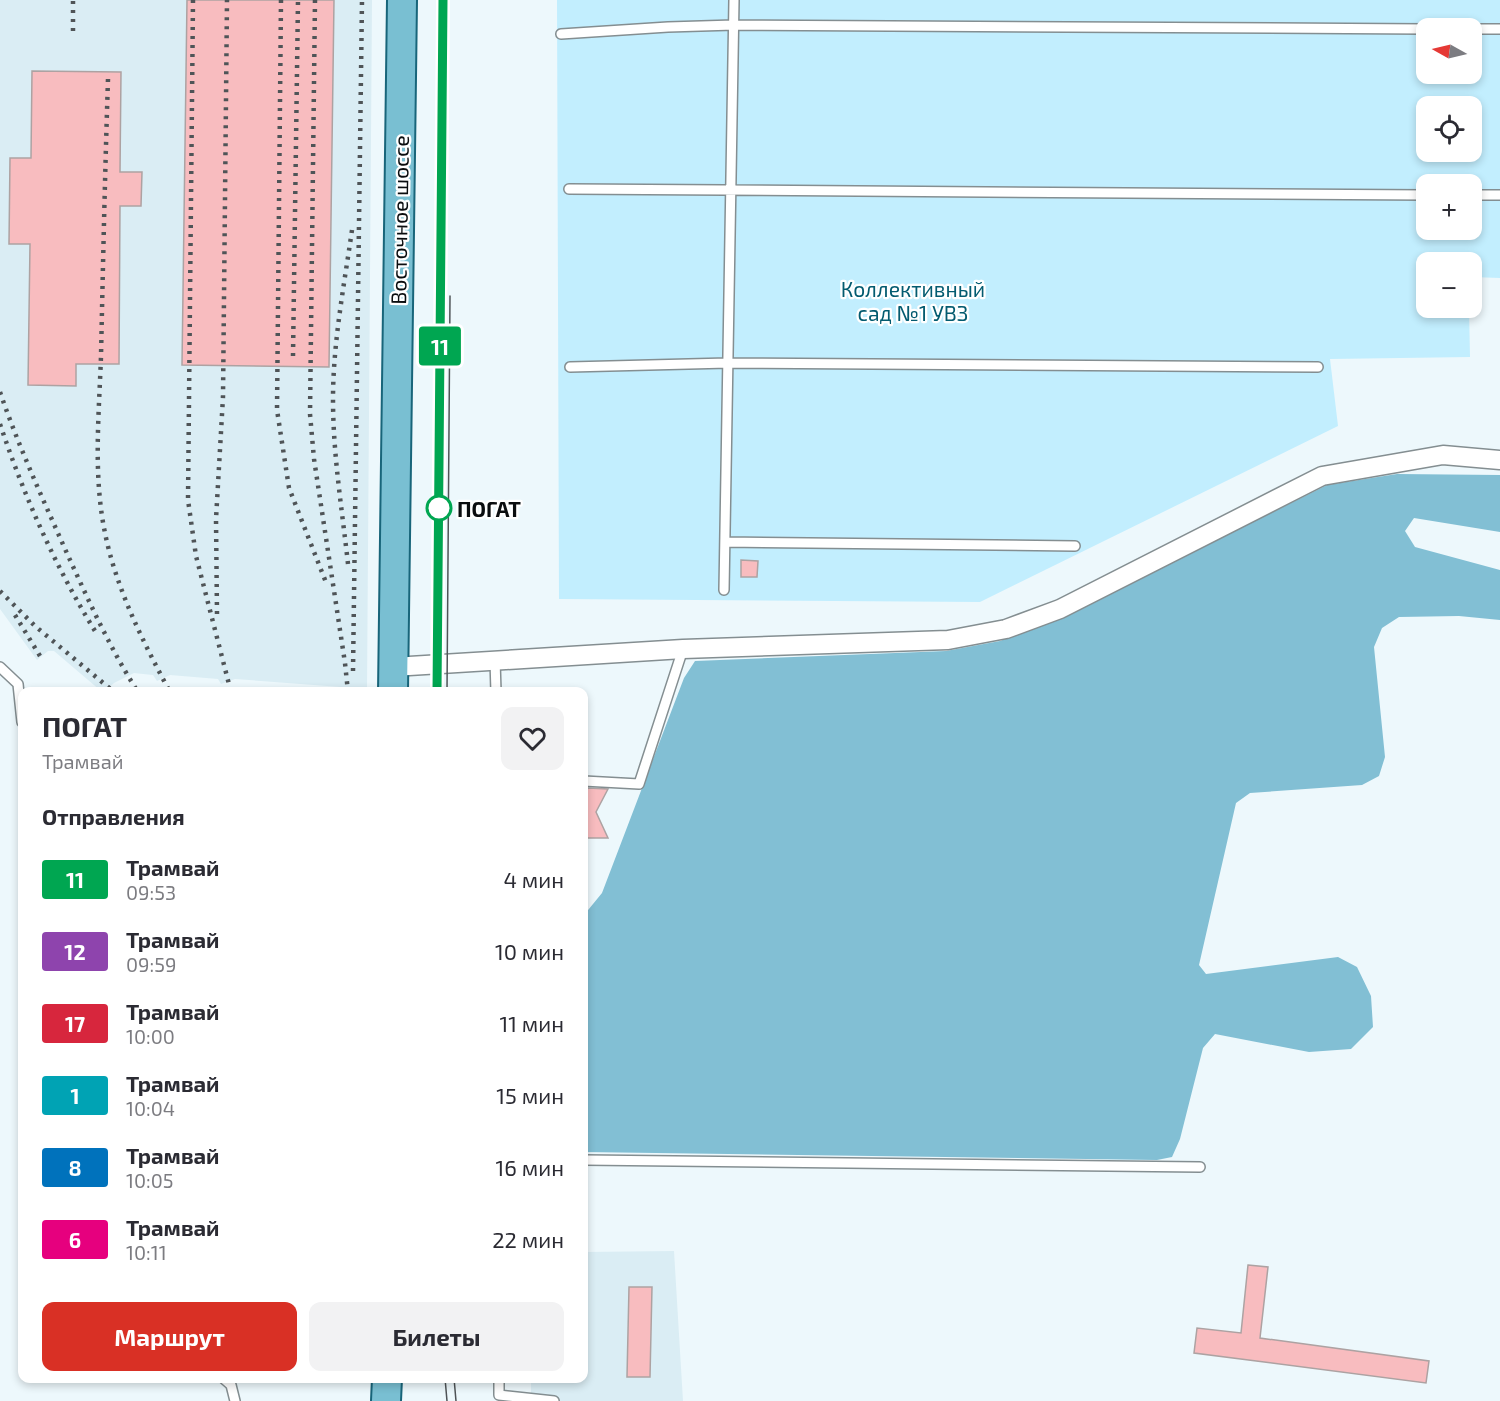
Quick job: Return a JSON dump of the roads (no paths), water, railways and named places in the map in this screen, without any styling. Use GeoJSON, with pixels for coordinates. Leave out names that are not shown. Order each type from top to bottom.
{"type":"FeatureCollection","features":[{"type":"Feature","properties":{"kind":"main road","name":"Восточное шоссе"},"geometry":{"type":"LineString","coordinates":[[393,679],[402,0]]}},
{"type":"Feature","properties":{"kind":"main road"},"geometry":{"type":"LineString","coordinates":[[386,1401],[387,1383]]}},
{"type":"Feature","properties":{"kind":"street"},"geometry":{"type":"LineString","coordinates":[[393,679],[495,660],[683,649],[948,640],[1006,629],[1060,609],[1322,476],[1443,455],[1500,460]]}},
{"type":"Feature","properties":{"kind":"lane"},"geometry":{"type":"LineString","coordinates":[[724,590],[734,0]]}},
{"type":"Feature","properties":{"kind":"lane"},"geometry":{"type":"LineString","coordinates":[[561,34],[734,25],[1416,28]]}},
{"type":"Feature","properties":{"kind":"lane"},"geometry":{"type":"LineString","coordinates":[[1482,29],[1500,29]]}},
{"type":"Feature","properties":{"kind":"lane"},"geometry":{"type":"LineString","coordinates":[[569,189],[731,192],[1416,195]]}},
{"type":"Feature","properties":{"kind":"lane"},"geometry":{"type":"LineString","coordinates":[[1482,195],[1500,195]]}},
{"type":"Feature","properties":{"kind":"lane"},"geometry":{"type":"LineString","coordinates":[[570,367],[728,363],[1318,367]]}},
{"type":"Feature","properties":{"kind":"lane"},"geometry":{"type":"LineString","coordinates":[[724,542],[1075,546]]}},
{"type":"Feature","properties":{"kind":"lane"},"geometry":{"type":"LineString","coordinates":[[588,781],[639,784],[683,649]]}},
{"type":"Feature","properties":{"kind":"lane"},"geometry":{"type":"LineString","coordinates":[[495,660],[496,687]]}},
{"type":"Feature","properties":{"kind":"lane"},"geometry":{"type":"LineString","coordinates":[[0,668],[18,684],[18,687]]}},
{"type":"Feature","properties":{"kind":"lane"},"geometry":{"type":"LineString","coordinates":[[588,1160],[1200,1167]]}},
{"type":"Feature","properties":{"kind":"lane"},"geometry":{"type":"LineString","coordinates":[[229,1383],[235,1401]]}},
{"type":"Feature","properties":{"kind":"lane"},"geometry":{"type":"LineString","coordinates":[[499,1383],[499,1395],[554,1401]]}},
{"type":"Feature","properties":{"kind":"tram line"},"geometry":{"type":"LineString","coordinates":[[437,687],[443,0]]}},
{"type":"Feature","properties":{"kind":"tram line","name":"11"},"geometry":{"type":"LineString","coordinates":[[437,687],[443,0]]}},
{"type":"Feature","properties":{"kind":"tram line"},"geometry":{"type":"LineString","coordinates":[[447,687],[450,296]]}},
{"type":"Feature","properties":{"kind":"tram line"},"geometry":{"type":"LineString","coordinates":[[445,1383],[447,1401]]}},
{"type":"Feature","properties":{"kind":"tram line"},"geometry":{"type":"LineString","coordinates":[[454,1383],[456,1401]]}},
{"type":"Feature","properties":{"kind":"railway"},"geometry":{"type":"LineString","coordinates":[[73,0],[73,31]]}},
{"type":"Feature","properties":{"kind":"railway"},"geometry":{"type":"LineString","coordinates":[[193,0],[188,500],[196,556],[230,687]]}},
{"type":"Feature","properties":{"kind":"railway"},"geometry":{"type":"LineString","coordinates":[[217,614],[216,519],[223,397],[227,0]]}},
{"type":"Feature","properties":{"kind":"railway"},"geometry":{"type":"LineString","coordinates":[[281,0],[277,410],[289,488],[327,585]]}},
{"type":"Feature","properties":{"kind":"railway"},"geometry":{"type":"LineString","coordinates":[[293,356],[298,0]]}},
{"type":"Feature","properties":{"kind":"railway"},"geometry":{"type":"LineString","coordinates":[[315,0],[310,414],[314,459],[347,687]]}},
{"type":"Feature","properties":{"kind":"railway"},"geometry":{"type":"LineString","coordinates":[[353,671],[362,0]]}},
{"type":"Feature","properties":{"kind":"railway"},"geometry":{"type":"LineString","coordinates":[[108,79],[98,423],[101,511],[110,554],[123,594],[140,634],[167,687]]}},
{"type":"Feature","properties":{"kind":"railway"},"geometry":{"type":"LineString","coordinates":[[348,564],[336,461],[333,378],[342,293],[352,230]]}},
{"type":"Feature","properties":{"kind":"railway"},"geometry":{"type":"LineString","coordinates":[[0,392],[31,471],[82,585],[108,640],[135,687]]}},
{"type":"Feature","properties":{"kind":"railway"},"geometry":{"type":"LineString","coordinates":[[0,424],[19,478],[42,530],[95,631]]}},
{"type":"Feature","properties":{"kind":"railway"},"geometry":{"type":"LineString","coordinates":[[0,591],[35,626],[108,687]]}},
{"type":"Feature","properties":{"kind":"railway"},"geometry":{"type":"LineString","coordinates":[[15,615],[40,656]]}},
{"type":"Feature","properties":{"kind":"place","name":"ПОГАТ"},"geometry":{"type":"Point","coordinates":[439,508]}},
{"type":"Feature","properties":{"kind":"park label","name":"Коллективный сад №1 УВЗ"},"geometry":{"type":"Point","coordinates":[913,300]}}]}
